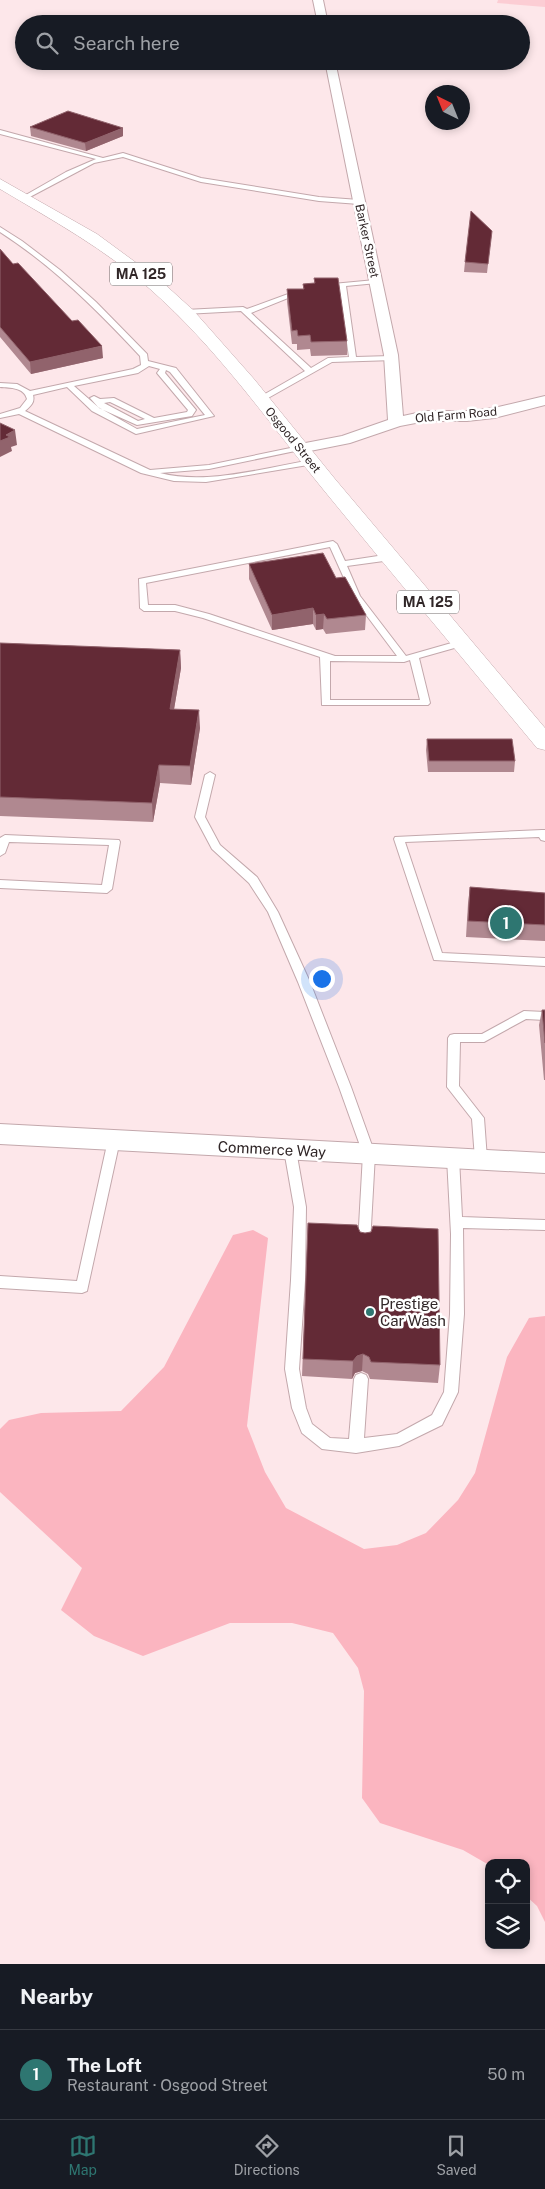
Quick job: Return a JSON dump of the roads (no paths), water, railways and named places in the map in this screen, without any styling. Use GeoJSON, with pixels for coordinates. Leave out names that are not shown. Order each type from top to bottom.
{"type":"FeatureCollection","features":[{"type":"Feature","properties":{"kind":"highway","name":"Osgood Street"},"geometry":{"type":"LineString","coordinates":[[0,183],[92,237],[156,284],[185,312],[262,400],[305,455],[545,742]]}},
{"type":"Feature","properties":{"kind":"street"},"geometry":{"type":"LineString","coordinates":[[318,0],[321,15]]}},
{"type":"Feature","properties":{"kind":"street","name":"Barker Street"},"geometry":{"type":"LineString","coordinates":[[332,70],[390,358],[396,422]]}},
{"type":"Feature","properties":{"kind":"street","name":"Old Farm Road"},"geometry":{"type":"LineString","coordinates":[[396,422],[426,416],[466,416],[494,412],[518,408],[545,400]]}},
{"type":"Feature","properties":{"kind":"street"},"geometry":{"type":"LineString","coordinates":[[305,455],[345,452],[396,422]]}},
{"type":"Feature","properties":{"kind":"street","name":"Commerce Way"},"geometry":{"type":"LineString","coordinates":[[0,1134],[545,1163]]}},
{"type":"Feature","properties":{"kind":"lane"},"geometry":{"type":"LineString","coordinates":[[0,132],[101,159]]}},
{"type":"Feature","properties":{"kind":"lane"},"geometry":{"type":"LineString","coordinates":[[26,197],[68,173],[101,159],[123,154],[172,172],[201,180],[319,199],[359,202]]}},
{"type":"Feature","properties":{"kind":"lane"},"geometry":{"type":"LineString","coordinates":[[0,229],[20,241],[91,300],[144,356],[146,363]]}},
{"type":"Feature","properties":{"kind":"lane"},"geometry":{"type":"LineString","coordinates":[[315,287],[375,282]]}},
{"type":"Feature","properties":{"kind":"lane"},"geometry":{"type":"LineString","coordinates":[[342,284],[353,358]]}},
{"type":"Feature","properties":{"kind":"lane"},"geometry":{"type":"LineString","coordinates":[[247,312],[307,289]]}},
{"type":"Feature","properties":{"kind":"lane"},"geometry":{"type":"LineString","coordinates":[[185,312],[244,309],[310,371]]}},
{"type":"Feature","properties":{"kind":"lane"},"geometry":{"type":"LineString","coordinates":[[262,400],[331,360],[390,358]]}},
{"type":"Feature","properties":{"kind":"lane"},"geometry":{"type":"LineString","coordinates":[[69,385],[95,409],[136,432],[210,416],[173,370],[146,363]]}},
{"type":"Feature","properties":{"kind":"lane"},"geometry":{"type":"LineString","coordinates":[[0,385],[16,386],[30,393],[136,371],[146,363]]}},
{"type":"Feature","properties":{"kind":"lane"},"geometry":{"type":"LineString","coordinates":[[78,394],[88,395],[99,400],[102,406],[137,423],[189,414],[192,410],[161,373],[164,368]]}},
{"type":"Feature","properties":{"kind":"lane"},"geometry":{"type":"LineString","coordinates":[[0,416],[19,411],[30,404],[32,398],[30,393]]}},
{"type":"Feature","properties":{"kind":"lane"},"geometry":{"type":"LineString","coordinates":[[19,411],[144,471],[174,479],[206,480],[305,455]]}},
{"type":"Feature","properties":{"kind":"lane"},"geometry":{"type":"LineString","coordinates":[[144,471],[305,455]]}},
{"type":"Feature","properties":{"kind":"lane"},"geometry":{"type":"LineString","coordinates":[[404,659],[356,596],[333,544],[142,581],[144,608],[175,608],[206,616],[334,659],[404,659],[462,643]]}},
{"type":"Feature","properties":{"kind":"lane"},"geometry":{"type":"LineString","coordinates":[[341,564],[391,557]]}},
{"type":"Feature","properties":{"kind":"lane"},"geometry":{"type":"LineString","coordinates":[[325,656],[325,703],[425,703],[414,656]]}},
{"type":"Feature","properties":{"kind":"lane"},"geometry":{"type":"LineString","coordinates":[[210,775],[200,817],[216,847],[253,880],[273,912],[304,982],[369,1154],[364,1244]]}},
{"type":"Feature","properties":{"kind":"lane"},"geometry":{"type":"LineString","coordinates":[[545,838],[542,833],[399,838],[438,957],[545,962]]}},
{"type":"Feature","properties":{"kind":"lane"},"geometry":{"type":"LineString","coordinates":[[0,854],[5,838],[115,842],[107,889],[0,884]]}},
{"type":"Feature","properties":{"kind":"lane"},"geometry":{"type":"LineString","coordinates":[[481,1159],[478,1118],[453,1087],[454,1038],[484,1038],[524,1015],[545,1016]]}},
{"type":"Feature","properties":{"kind":"lane"},"geometry":{"type":"LineString","coordinates":[[0,1282],[82,1288],[114,1140]]}},
{"type":"Feature","properties":{"kind":"lane"},"geometry":{"type":"LineString","coordinates":[[290,1150],[300,1207],[298,1280],[292,1369],[299,1408],[307,1428],[327,1444],[356,1446],[399,1440],[437,1420],[451,1392],[457,1314],[456,1222],[452,1158]]}},
{"type":"Feature","properties":{"kind":"lane"},"geometry":{"type":"LineString","coordinates":[[456,1222],[545,1225]]}},
{"type":"Feature","properties":{"kind":"lane"},"geometry":{"type":"LineString","coordinates":[[356,1446],[361,1379]]}},
{"type":"Feature","properties":{"kind":"place","name":"The Loft"},"geometry":{"type":"Point","coordinates":[506,923]}},
{"type":"Feature","properties":{"kind":"place","name":"Prestige Car Wash"},"geometry":{"type":"Point","coordinates":[370,1312]}}]}
